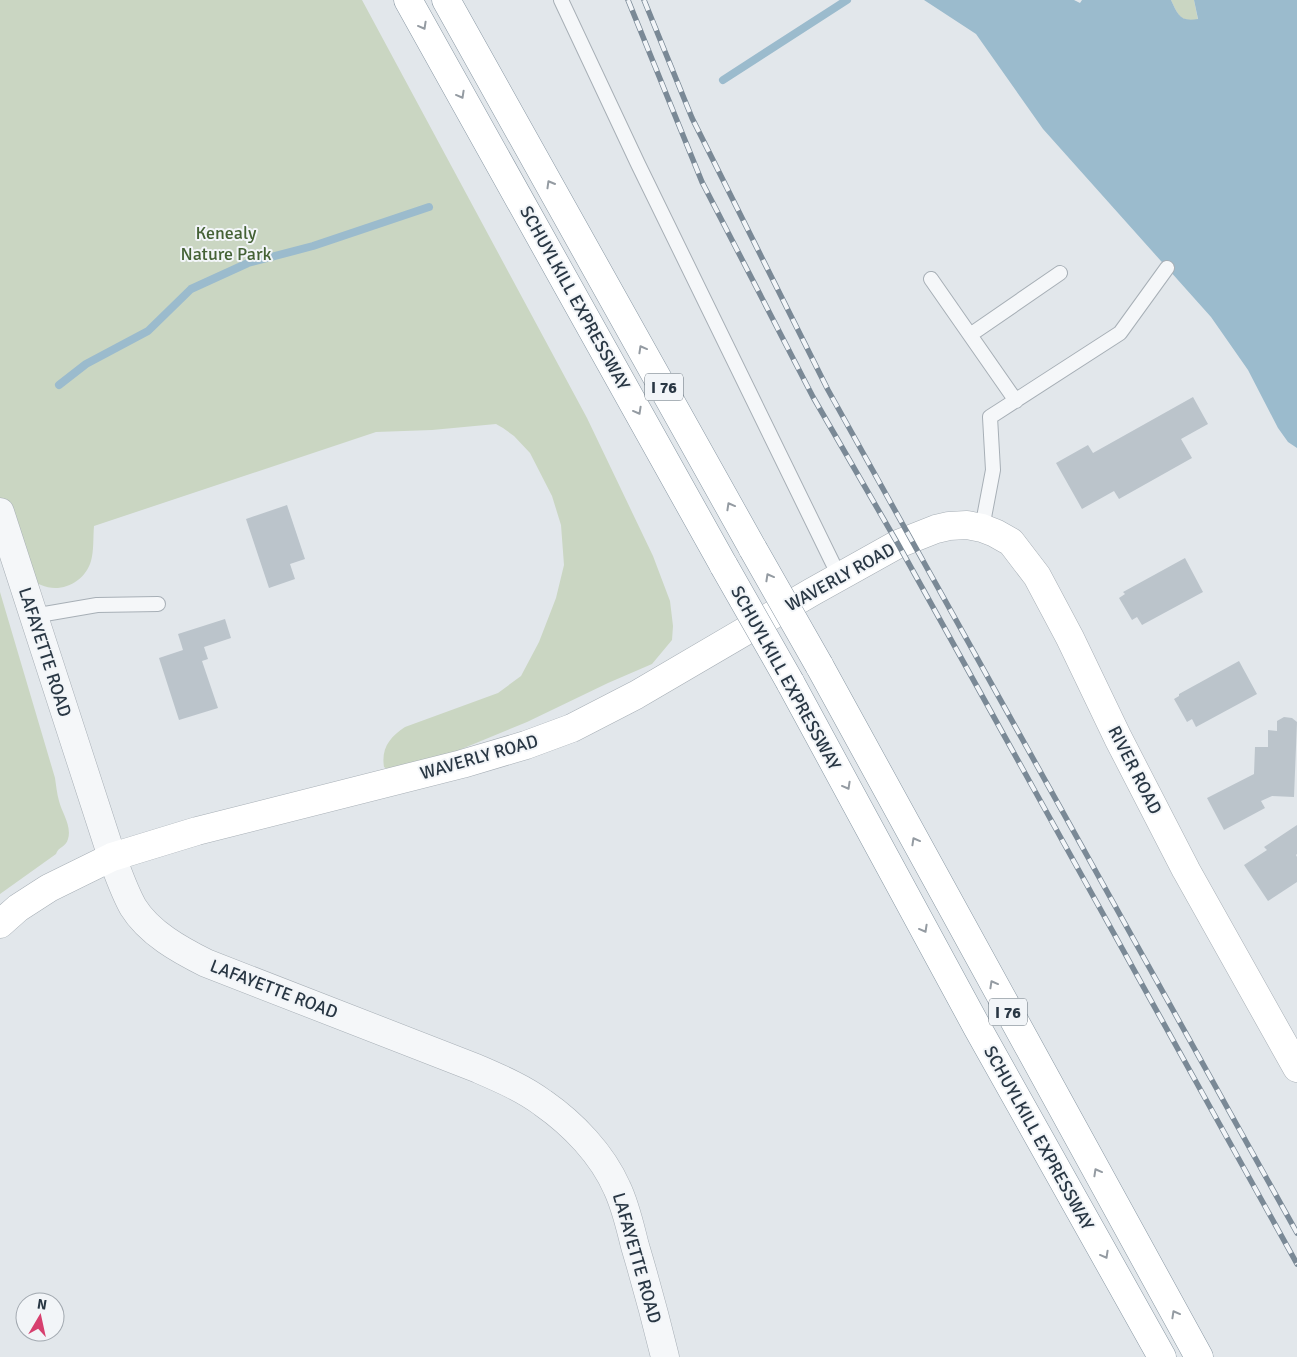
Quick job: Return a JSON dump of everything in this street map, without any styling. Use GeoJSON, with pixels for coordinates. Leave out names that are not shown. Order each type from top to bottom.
{"type":"FeatureCollection","features":[{"type":"Feature","properties":{"kind":"main road","name":"SCHUYLKILL EXPRESSWAY"},"geometry":{"type":"LineString","coordinates":[[408,0],[790,682],[973,1018],[1162,1357]]}},
{"type":"Feature","properties":{"kind":"main road","name":"SCHUYLKILL EXPRESSWAY"},"geometry":{"type":"LineString","coordinates":[[446,0],[819,666],[1199,1357]]}},
{"type":"Feature","properties":{"kind":"main road","name":"RIVER ROAD"},"geometry":{"type":"LineString","coordinates":[[936,529],[967,525],[995,533],[1010,542],[1037,576],[1186,870],[1297,1068]]}},
{"type":"Feature","properties":{"kind":"main road","name":"WAVERLY ROAD"},"geometry":{"type":"LineString","coordinates":[[0,924],[18,908],[49,888],[112,857],[198,831],[462,764],[526,745],[572,728],[628,699],[839,576],[898,544],[936,529]]}},
{"type":"Feature","properties":{"kind":"street","name":"LAFAYETTE ROAD"},"geometry":{"type":"LineString","coordinates":[[0,512],[112,857],[134,908],[153,930],[178,949],[206,963],[476,1068],[519,1088],[542,1102],[566,1121],[585,1140],[605,1166],[617,1187],[642,1269],[665,1357]]}},
{"type":"Feature","properties":{"kind":"lane"},"geometry":{"type":"LineString","coordinates":[[561,0],[638,164],[839,576]]}},
{"type":"Feature","properties":{"kind":"lane"},"geometry":{"type":"LineString","coordinates":[[982,528],[993,470],[990,416],[1120,333],[1167,268]]}},
{"type":"Feature","properties":{"kind":"lane"},"geometry":{"type":"LineString","coordinates":[[970,334],[1060,273]]}},
{"type":"Feature","properties":{"kind":"lane"},"geometry":{"type":"LineString","coordinates":[[931,279],[1016,401]]}},
{"type":"Feature","properties":{"kind":"lane"},"geometry":{"type":"LineString","coordinates":[[33,616],[97,606],[158,604]]}},
{"type":"Feature","properties":{"kind":"green space","name":"Kenealy Nature Park"},"geometry":{"type":"Polygon","coordinates":[[[0,0],[362,0],[587,418],[653,556],[670,601],[673,626],[672,640],[652,664],[527,722],[418,767],[390,771],[384,767],[385,749],[391,739],[405,727],[498,693],[521,676],[539,642],[556,598],[564,565],[561,525],[552,496],[530,453],[514,436],[496,424],[432,430],[376,432],[94,526],[93,553],[88,568],[78,580],[64,587],[56,588],[41,585],[0,556],[0,0]]]}},
{"type":"Feature","properties":{"kind":"green space"},"geometry":{"type":"Polygon","coordinates":[[[1171,0],[1194,0],[1198,20],[1183,19],[1171,0]]]}},
{"type":"Feature","properties":{"kind":"green space"},"geometry":{"type":"Polygon","coordinates":[[[0,592],[55,778],[60,806],[68,824],[69,834],[67,842],[56,854],[0,894],[0,592]]]}},
{"type":"Feature","properties":{"kind":"water"},"geometry":{"type":"Polygon","coordinates":[[[924,0],[1074,0],[1080,3],[1082,0],[1171,0],[1180,16],[1192,20],[1198,19],[1194,0],[1297,0],[1297,448],[1288,442],[1278,428],[1248,370],[1211,317],[1043,129],[976,34],[924,0]]]}},
{"type":"Feature","properties":{"kind":"building"},"geometry":{"type":"Polygon","coordinates":[[[1193,397],[1208,424],[1181,439],[1192,458],[1119,499],[1114,491],[1082,509],[1056,463],[1088,445],[1093,453],[1193,397]]]}},
{"type":"Feature","properties":{"kind":"building"},"geometry":{"type":"Polygon","coordinates":[[[287,505],[305,559],[290,564],[295,579],[269,588],[246,519],[287,505]]]}},
{"type":"Feature","properties":{"kind":"building"},"geometry":{"type":"Polygon","coordinates":[[[1185,558],[1203,592],[1142,625],[1137,617],[1132,620],[1119,598],[1125,594],[1123,592],[1185,558]]]}},
{"type":"Feature","properties":{"kind":"building"},"geometry":{"type":"Polygon","coordinates":[[[225,619],[231,638],[204,647],[208,659],[202,661],[218,708],[179,720],[159,658],[183,650],[178,634],[225,619]]]}},
{"type":"Feature","properties":{"kind":"building"},"geometry":{"type":"Polygon","coordinates":[[[1239,661],[1257,694],[1196,727],[1192,719],[1187,722],[1174,699],[1179,694],[1239,661]]]}},
{"type":"Feature","properties":{"kind":"building"},"geometry":{"type":"Polygon","coordinates":[[[1284,717],[1292,718],[1297,722],[1294,797],[1272,796],[1261,801],[1265,808],[1224,830],[1207,798],[1254,774],[1255,747],[1268,747],[1268,730],[1277,731],[1277,721],[1284,717]]]}},
{"type":"Feature","properties":{"kind":"building"},"geometry":{"type":"Polygon","coordinates":[[[1297,825],[1297,882],[1268,901],[1244,865],[1267,850],[1264,847],[1297,825]]]}},
{"type":"Feature","properties":{"kind":"waterway"},"geometry":{"type":"LineString","coordinates":[[723,80],[847,0]]}},
{"type":"Feature","properties":{"kind":"waterway"},"geometry":{"type":"LineString","coordinates":[[59,385],[86,364],[148,331],[191,289],[248,263],[313,246],[429,207]]}},
{"type":"Feature","properties":{"kind":"railway"},"geometry":{"type":"LineString","coordinates":[[628,0],[702,182],[813,397],[898,544],[1297,1264]]}},
{"type":"Feature","properties":{"kind":"railway"},"geometry":{"type":"LineString","coordinates":[[644,0],[692,118],[828,390],[1297,1233]]}}]}
